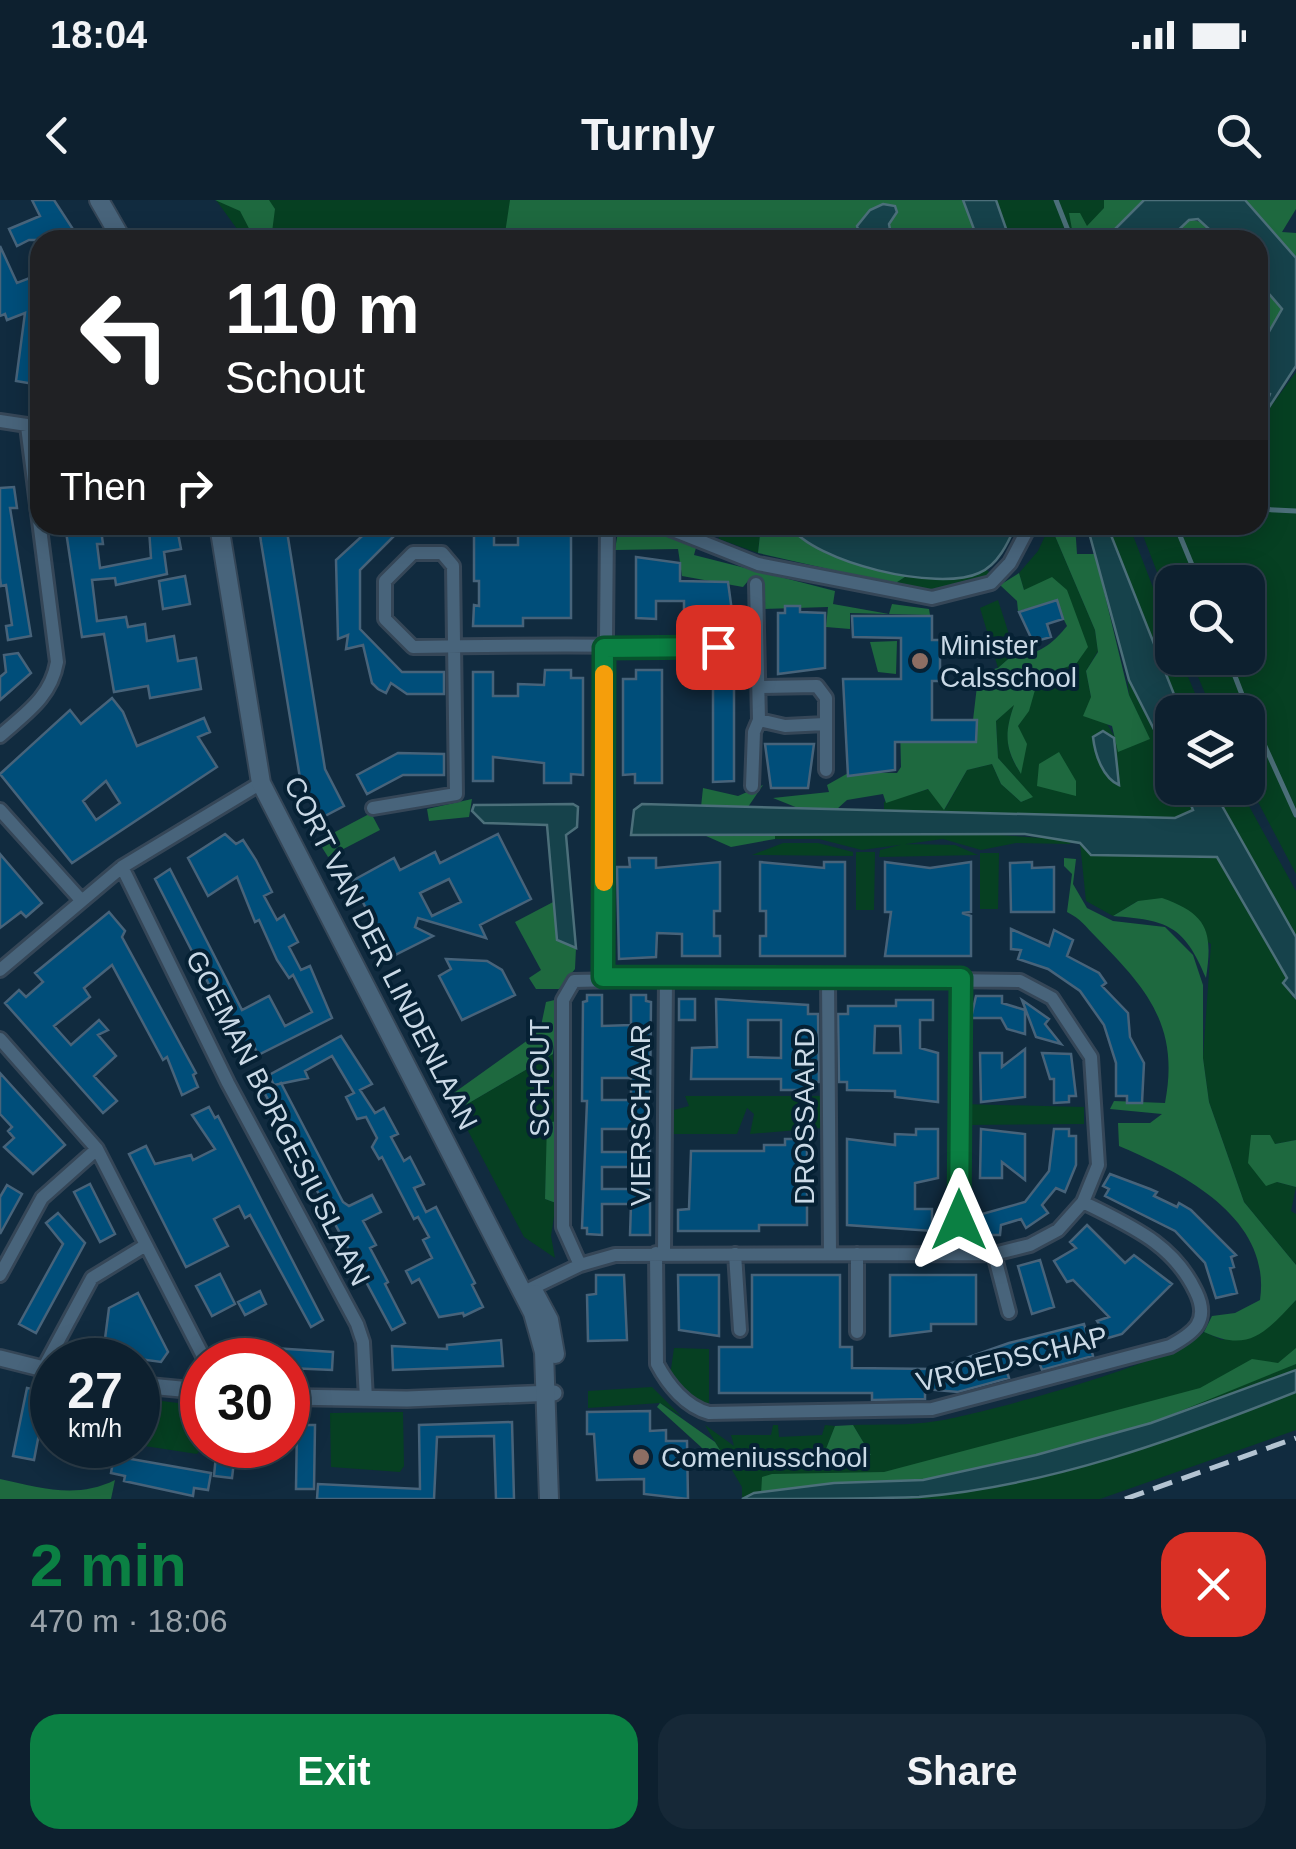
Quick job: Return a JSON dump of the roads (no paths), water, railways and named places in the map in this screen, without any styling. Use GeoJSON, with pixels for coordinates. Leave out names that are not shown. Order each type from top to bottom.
{"type":"FeatureCollection","features":[{"type":"Feature","properties":{"kind":"main road"},"geometry":{"type":"LineString","coordinates":[[99,200],[116,230]]}},
{"type":"Feature","properties":{"kind":"main road","name":"CORT VAN DER LINDENLAAN"},"geometry":{"type":"LineString","coordinates":[[221,535],[261,783],[552,1333],[548,1499]]}},
{"type":"Feature","properties":{"kind":"main road","name":"CORT VAN DER LINDENLAAN"},"geometry":{"type":"LineString","coordinates":[[550,1393],[558,1499]]}},
{"type":"Feature","properties":{"kind":"street"},"geometry":{"type":"LineString","coordinates":[[0,422],[30,427]]}},
{"type":"Feature","properties":{"kind":"street"},"geometry":{"type":"LineString","coordinates":[[0,736],[42,700],[51,687],[58,662],[44,535]]}},
{"type":"Feature","properties":{"kind":"street"},"geometry":{"type":"LineString","coordinates":[[603,977],[607,535]]}},
{"type":"Feature","properties":{"kind":"street"},"geometry":{"type":"LineString","coordinates":[[706,535],[758,564],[932,598],[991,583],[1010,564],[1025,535]]}},
{"type":"Feature","properties":{"kind":"street"},"geometry":{"type":"LineString","coordinates":[[372,808],[456,794],[452,646],[453,566],[442,553],[413,553],[385,581],[385,619],[413,647],[452,646],[754,648]]}},
{"type":"Feature","properties":{"kind":"street"},"geometry":{"type":"LineString","coordinates":[[752,786],[760,688],[754,648],[756,584]]}},
{"type":"Feature","properties":{"kind":"street"},"geometry":{"type":"LineString","coordinates":[[760,688],[817,686],[826,698],[826,770]]}},
{"type":"Feature","properties":{"kind":"street"},"geometry":{"type":"LineString","coordinates":[[759,720],[785,726],[826,724]]}},
{"type":"Feature","properties":{"kind":"street"},"geometry":{"type":"LineString","coordinates":[[0,970],[122,867],[261,783]]}},
{"type":"Feature","properties":{"kind":"street"},"geometry":{"type":"LineString","coordinates":[[0,810],[81,900]]}},
{"type":"Feature","properties":{"kind":"street","name":"GOEMAN BORGESIUSLAAN"},"geometry":{"type":"LineString","coordinates":[[122,867],[228,1083],[357,1324],[363,1342],[366,1399]]}},
{"type":"Feature","properties":{"kind":"street","name":"SCHOUT"},"geometry":{"type":"LineString","coordinates":[[527,1291],[580,1265],[615,1255],[994,1254],[1030,1245],[1058,1230],[1083,1202],[1098,1164],[1092,1057],[1052,998],[1020,981],[603,977],[574,981],[563,1000],[563,1226],[580,1265]]}},
{"type":"Feature","properties":{"kind":"street","name":"VIERSCHAAR"},"geometry":{"type":"LineString","coordinates":[[660,1253],[666,977]]}},
{"type":"Feature","properties":{"kind":"street","name":"DROSSAARD"},"geometry":{"type":"LineString","coordinates":[[828,978],[830,1254]]}},
{"type":"Feature","properties":{"kind":"street"},"geometry":{"type":"LineString","coordinates":[[959,1254],[961,978]]}},
{"type":"Feature","properties":{"kind":"street"},"geometry":{"type":"LineString","coordinates":[[0,1039],[98,1148],[194,1338]]}},
{"type":"Feature","properties":{"kind":"street"},"geometry":{"type":"LineString","coordinates":[[0,1275],[42,1198],[98,1148]]}},
{"type":"Feature","properties":{"kind":"street","name":"VROEDSCHAP"},"geometry":{"type":"LineString","coordinates":[[660,1253],[657,1364],[695,1409],[709,1413],[932,1409],[1170,1346],[1194,1333],[1202,1317],[1200,1300],[1172,1252],[1083,1202]]}},
{"type":"Feature","properties":{"kind":"street"},"geometry":{"type":"LineString","coordinates":[[63,1338],[92,1278],[146,1244]]}},
{"type":"Feature","properties":{"kind":"street"},"geometry":{"type":"LineString","coordinates":[[735,1254],[740,1330]]}},
{"type":"Feature","properties":{"kind":"street"},"geometry":{"type":"LineString","coordinates":[[856,1254],[856,1332]]}},
{"type":"Feature","properties":{"kind":"street"},"geometry":{"type":"LineString","coordinates":[[994,1254],[1009,1312]]}},
{"type":"Feature","properties":{"kind":"street"},"geometry":{"type":"LineString","coordinates":[[0,1358],[30,1366]]}},
{"type":"Feature","properties":{"kind":"street"},"geometry":{"type":"LineString","coordinates":[[310,1398],[550,1393]]}},
{"type":"Feature","properties":{"kind":"waterway"},"geometry":{"type":"LineString","coordinates":[[1056,200],[1068,230]]}},
{"type":"Feature","properties":{"kind":"waterway"},"geometry":{"type":"LineString","coordinates":[[1268,510],[1296,511]]}},
{"type":"Feature","properties":{"kind":"waterway"},"geometry":{"type":"LineString","coordinates":[[1180,535],[1192,565]]}},
{"type":"Feature","properties":{"kind":"waterway"},"geometry":{"type":"LineString","coordinates":[[1235,675],[1242,695]]}},
{"type":"Feature","properties":{"kind":"waterway"},"geometry":{"type":"LineString","coordinates":[[1265,746],[1296,815]]}},
{"type":"Feature","properties":{"kind":"railway"},"geometry":{"type":"LineString","coordinates":[[1125,1499],[1296,1438]]}},
{"type":"Feature","properties":{"kind":"place","name":"Minister Calsschool"},"geometry":{"type":"Point","coordinates":[920,661]}},
{"type":"Feature","properties":{"kind":"place","name":"Comeniusschool"},"geometry":{"type":"Point","coordinates":[641,1457]}}]}
